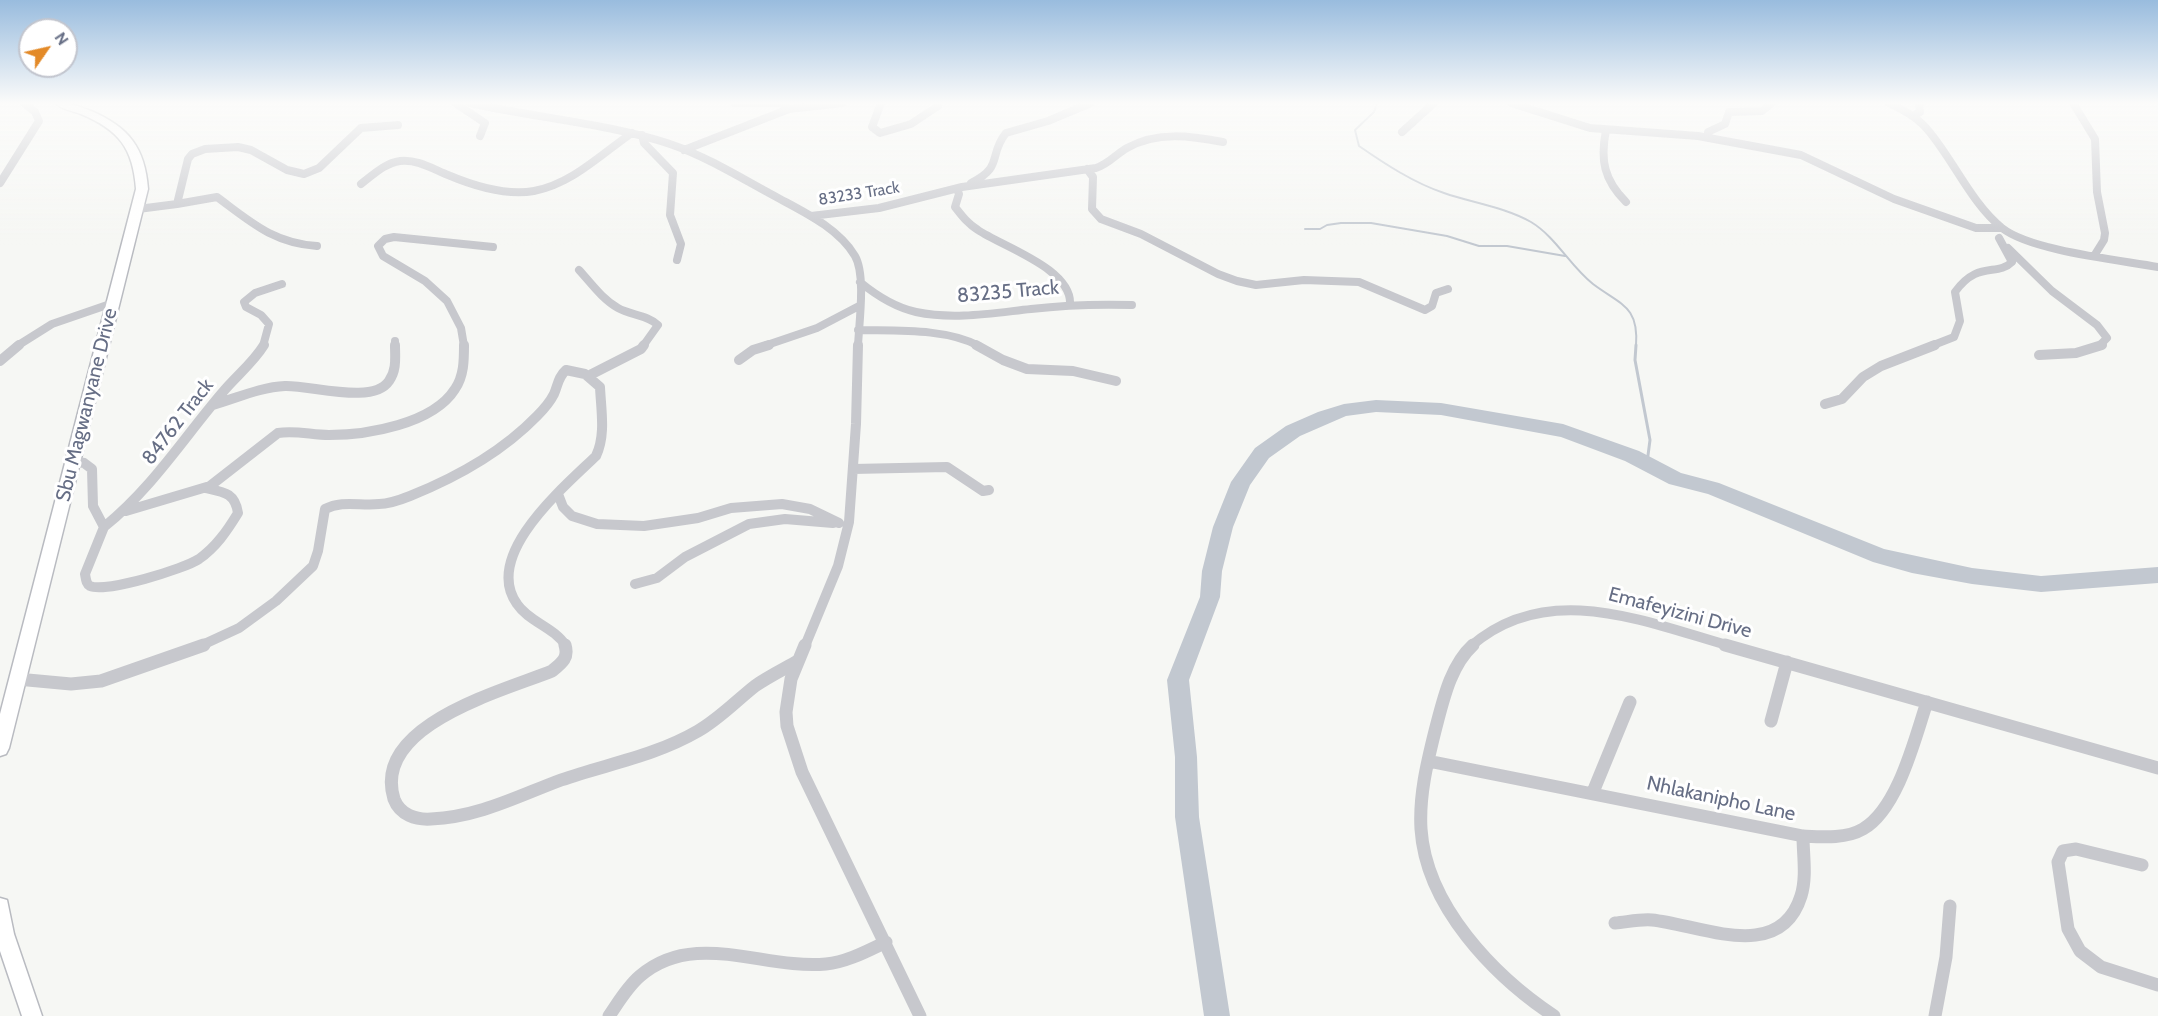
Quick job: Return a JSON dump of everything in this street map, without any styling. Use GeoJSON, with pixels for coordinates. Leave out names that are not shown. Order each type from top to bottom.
{"type":"FeatureCollection","features":[{"type":"Feature","properties":{"kind":"main road","name":"Sbu Magwanyane Drive"},"geometry":{"type":"LineString","coordinates":[[0,748],[138,208],[142,173],[140,160],[135,150]]}},
{"type":"Feature","properties":{"kind":"main road"},"geometry":{"type":"LineString","coordinates":[[0,907],[4,934],[32,1016]]}},
{"type":"Feature","properties":{"kind":"street"},"geometry":{"type":"LineString","coordinates":[[0,183],[20,150]]}},
{"type":"Feature","properties":{"kind":"street"},"geometry":{"type":"LineString","coordinates":[[177,204],[188,159],[197,150]]}},
{"type":"Feature","properties":{"kind":"street"},"geometry":{"type":"LineString","coordinates":[[247,150],[276,166],[304,174],[316,169],[337,150]]}},
{"type":"Feature","properties":{"kind":"street"},"geometry":{"type":"LineString","coordinates":[[361,184],[390,164],[404,161],[422,164],[457,178],[501,191],[537,191],[554,186],[612,150]]}},
{"type":"Feature","properties":{"kind":"street"},"geometry":{"type":"LineString","coordinates":[[651,150],[673,173],[670,215],[681,244],[677,260]]}},
{"type":"Feature","properties":{"kind":"street"},"geometry":{"type":"LineString","coordinates":[[685,150],[741,177],[811,216],[850,249],[859,266],[853,469],[838,566],[798,661],[789,687],[786,712],[791,743],[802,772],[920,1016]]}},
{"type":"Feature","properties":{"kind":"street"},"geometry":{"type":"LineString","coordinates":[[999,150],[988,174],[959,188],[955,207],[970,224],[1036,262],[1062,280],[1071,294],[1070,305]]}},
{"type":"Feature","properties":{"kind":"street","name":"83233 Track"},"geometry":{"type":"LineString","coordinates":[[811,216],[879,208],[959,188],[1087,169],[1106,165],[1123,150]]}},
{"type":"Feature","properties":{"kind":"street"},"geometry":{"type":"LineString","coordinates":[[1603,150],[1607,180],[1612,189],[1626,202]]}},
{"type":"Feature","properties":{"kind":"street"},"geometry":{"type":"LineString","coordinates":[[1777,150],[1802,155],[1894,199],[1976,228],[2035,244],[2158,267]]}},
{"type":"Feature","properties":{"kind":"street"},"geometry":{"type":"LineString","coordinates":[[1825,404],[1842,399],[1863,377],[1881,366],[1954,337],[1960,321],[1955,292],[1963,280],[1971,273],[2008,266],[2012,262],[1997,232],[1942,150]]}},
{"type":"Feature","properties":{"kind":"street"},"geometry":{"type":"LineString","coordinates":[[2094,256],[2104,240],[2097,192],[2095,150]]}},
{"type":"Feature","properties":{"kind":"street"},"geometry":{"type":"LineString","coordinates":[[1087,169],[1093,177],[1092,208],[1101,219],[1141,234],[1218,274],[1237,281],[1256,285],[1304,280],[1359,282],[1425,310],[1432,306],[1436,293],[1448,289]]}},
{"type":"Feature","properties":{"kind":"street"},"geometry":{"type":"LineString","coordinates":[[138,208],[177,204],[207,197],[219,198],[243,219],[281,242],[317,246]]}},
{"type":"Feature","properties":{"kind":"street"},"geometry":{"type":"LineString","coordinates":[[1997,232],[2052,291],[2097,325],[2107,338],[2103,345],[2093,349],[2067,354],[2039,355]]}},
{"type":"Feature","properties":{"kind":"street"},"geometry":{"type":"LineString","coordinates":[[126,511],[206,488],[278,433],[289,431],[315,435],[364,435],[430,412],[447,401],[457,387],[464,367],[464,347],[459,322],[452,307],[434,286],[383,256],[378,246],[385,239],[394,237],[493,247]]}},
{"type":"Feature","properties":{"kind":"street"},"geometry":{"type":"LineString","coordinates":[[579,270],[607,302],[619,309],[654,321],[658,325],[641,349],[588,376]]}},
{"type":"Feature","properties":{"kind":"street","name":"83235 Track"},"geometry":{"type":"LineString","coordinates":[[860,282],[886,303],[909,310],[946,315],[983,316],[1070,305],[1132,305]]}},
{"type":"Feature","properties":{"kind":"street","name":"84762 Track"},"geometry":{"type":"LineString","coordinates":[[104,527],[126,511],[187,441],[213,405],[259,352],[269,331],[266,320],[244,305],[246,299],[261,290],[282,284]]}},
{"type":"Feature","properties":{"kind":"street"},"geometry":{"type":"LineString","coordinates":[[0,361],[29,335],[42,327],[113,303]]}},
{"type":"Feature","properties":{"kind":"street"},"geometry":{"type":"LineString","coordinates":[[739,360],[753,350],[817,328],[859,306]]}},
{"type":"Feature","properties":{"kind":"street"},"geometry":{"type":"LineString","coordinates":[[858,330],[922,332],[968,340],[1003,360],[1027,369],[1073,371],[1116,381]]}},
{"type":"Feature","properties":{"kind":"street"},"geometry":{"type":"LineString","coordinates":[[213,405],[283,386],[359,394],[374,392],[384,386],[394,372],[397,363],[395,341]]}},
{"type":"Feature","properties":{"kind":"street"},"geometry":{"type":"LineString","coordinates":[[17,679],[71,684],[101,681],[182,653],[239,628],[276,601],[313,566],[318,551],[325,509],[335,504],[384,504],[439,484],[484,457],[541,412],[556,391],[562,372],[570,370],[588,376],[597,382],[602,393],[600,447],[596,456],[530,525],[514,552],[508,579],[510,592],[522,611],[563,640],[567,651],[565,660],[552,671],[438,720],[408,740],[394,763],[391,777],[393,796],[398,806],[406,815],[416,819],[430,819],[493,807],[550,784],[659,750],[701,729],[760,682],[798,661]]}},
{"type":"Feature","properties":{"kind":"street"},"geometry":{"type":"LineString","coordinates":[[73,461],[84,463],[92,469],[93,506],[104,527],[88,564],[86,582],[90,586],[99,587],[168,574],[185,568],[211,552],[238,513],[236,500],[227,492],[206,488]]}},
{"type":"Feature","properties":{"kind":"street"},"geometry":{"type":"LineString","coordinates":[[853,469],[947,467],[983,491],[989,490]]}},
{"type":"Feature","properties":{"kind":"street"},"geometry":{"type":"LineString","coordinates":[[558,494],[572,516],[597,524],[645,526],[698,518],[731,508],[782,504],[810,509],[844,523]]}},
{"type":"Feature","properties":{"kind":"street"},"geometry":{"type":"LineString","coordinates":[[635,584],[657,578],[694,553],[748,524],[786,519],[844,523]]}},
{"type":"Feature","properties":{"kind":"street","name":"Emafeyizini Drive"},"geometry":{"type":"LineString","coordinates":[[1554,1016],[1518,990],[1492,966],[1461,928],[1442,896],[1426,858],[1420,827],[1422,788],[1428,761],[1443,702],[1460,659],[1469,648],[1496,628],[1530,614],[1557,609],[1609,613],[2158,768]]}},
{"type":"Feature","properties":{"kind":"street"},"geometry":{"type":"LineString","coordinates":[[1771,721],[1787,662]]}},
{"type":"Feature","properties":{"kind":"street"},"geometry":{"type":"LineString","coordinates":[[1593,792],[1630,702]]}},
{"type":"Feature","properties":{"kind":"street","name":"Nhlakanipho Lane"},"geometry":{"type":"LineString","coordinates":[[1428,761],[1593,792],[1803,836],[1824,837],[1853,833],[1875,820],[1883,811],[1894,790],[1927,702]]}},
{"type":"Feature","properties":{"kind":"street"},"geometry":{"type":"LineString","coordinates":[[1615,923],[1647,920],[1741,936],[1771,933],[1790,920],[1801,898],[1803,836]]}},
{"type":"Feature","properties":{"kind":"street"},"geometry":{"type":"LineString","coordinates":[[2142,865],[2076,849],[2063,851],[2058,862],[2068,929],[2079,951],[2100,967],[2158,985]]}},
{"type":"Feature","properties":{"kind":"street"},"geometry":{"type":"LineString","coordinates":[[1935,1016],[1946,957],[1950,906]]}},
{"type":"Feature","properties":{"kind":"street"},"geometry":{"type":"LineString","coordinates":[[609,1016],[642,974],[677,955],[694,952],[724,953],[754,960],[813,965],[829,964],[886,942]]}},
{"type":"Feature","properties":{"kind":"waterway"},"geometry":{"type":"LineString","coordinates":[[1366,150],[1422,184],[1510,213],[1540,228],[1585,277],[1620,302],[1631,314],[1636,333],[1636,345]]}},
{"type":"Feature","properties":{"kind":"waterway"},"geometry":{"type":"LineString","coordinates":[[1305,229],[1320,229],[1327,225],[1341,223],[1371,223],[1447,236],[1479,246],[1507,246],[1565,256]]}},
{"type":"Feature","properties":{"kind":"waterway"},"geometry":{"type":"LineString","coordinates":[[1636,345],[1635,360],[1650,440],[1647,463]]}},
{"type":"Feature","properties":{"kind":"waterway"},"geometry":{"type":"LineString","coordinates":[[1217,1016],[1187,817],[1186,757],[1178,680],[1210,597],[1212,571],[1223,527],[1241,482],[1262,453],[1293,431],[1344,410],[1376,406],[1441,409],[1563,431],[1632,456],[1676,479],[1712,488],[1880,556],[1912,565],[1972,576],[2041,584],[2158,575]]}}]}
